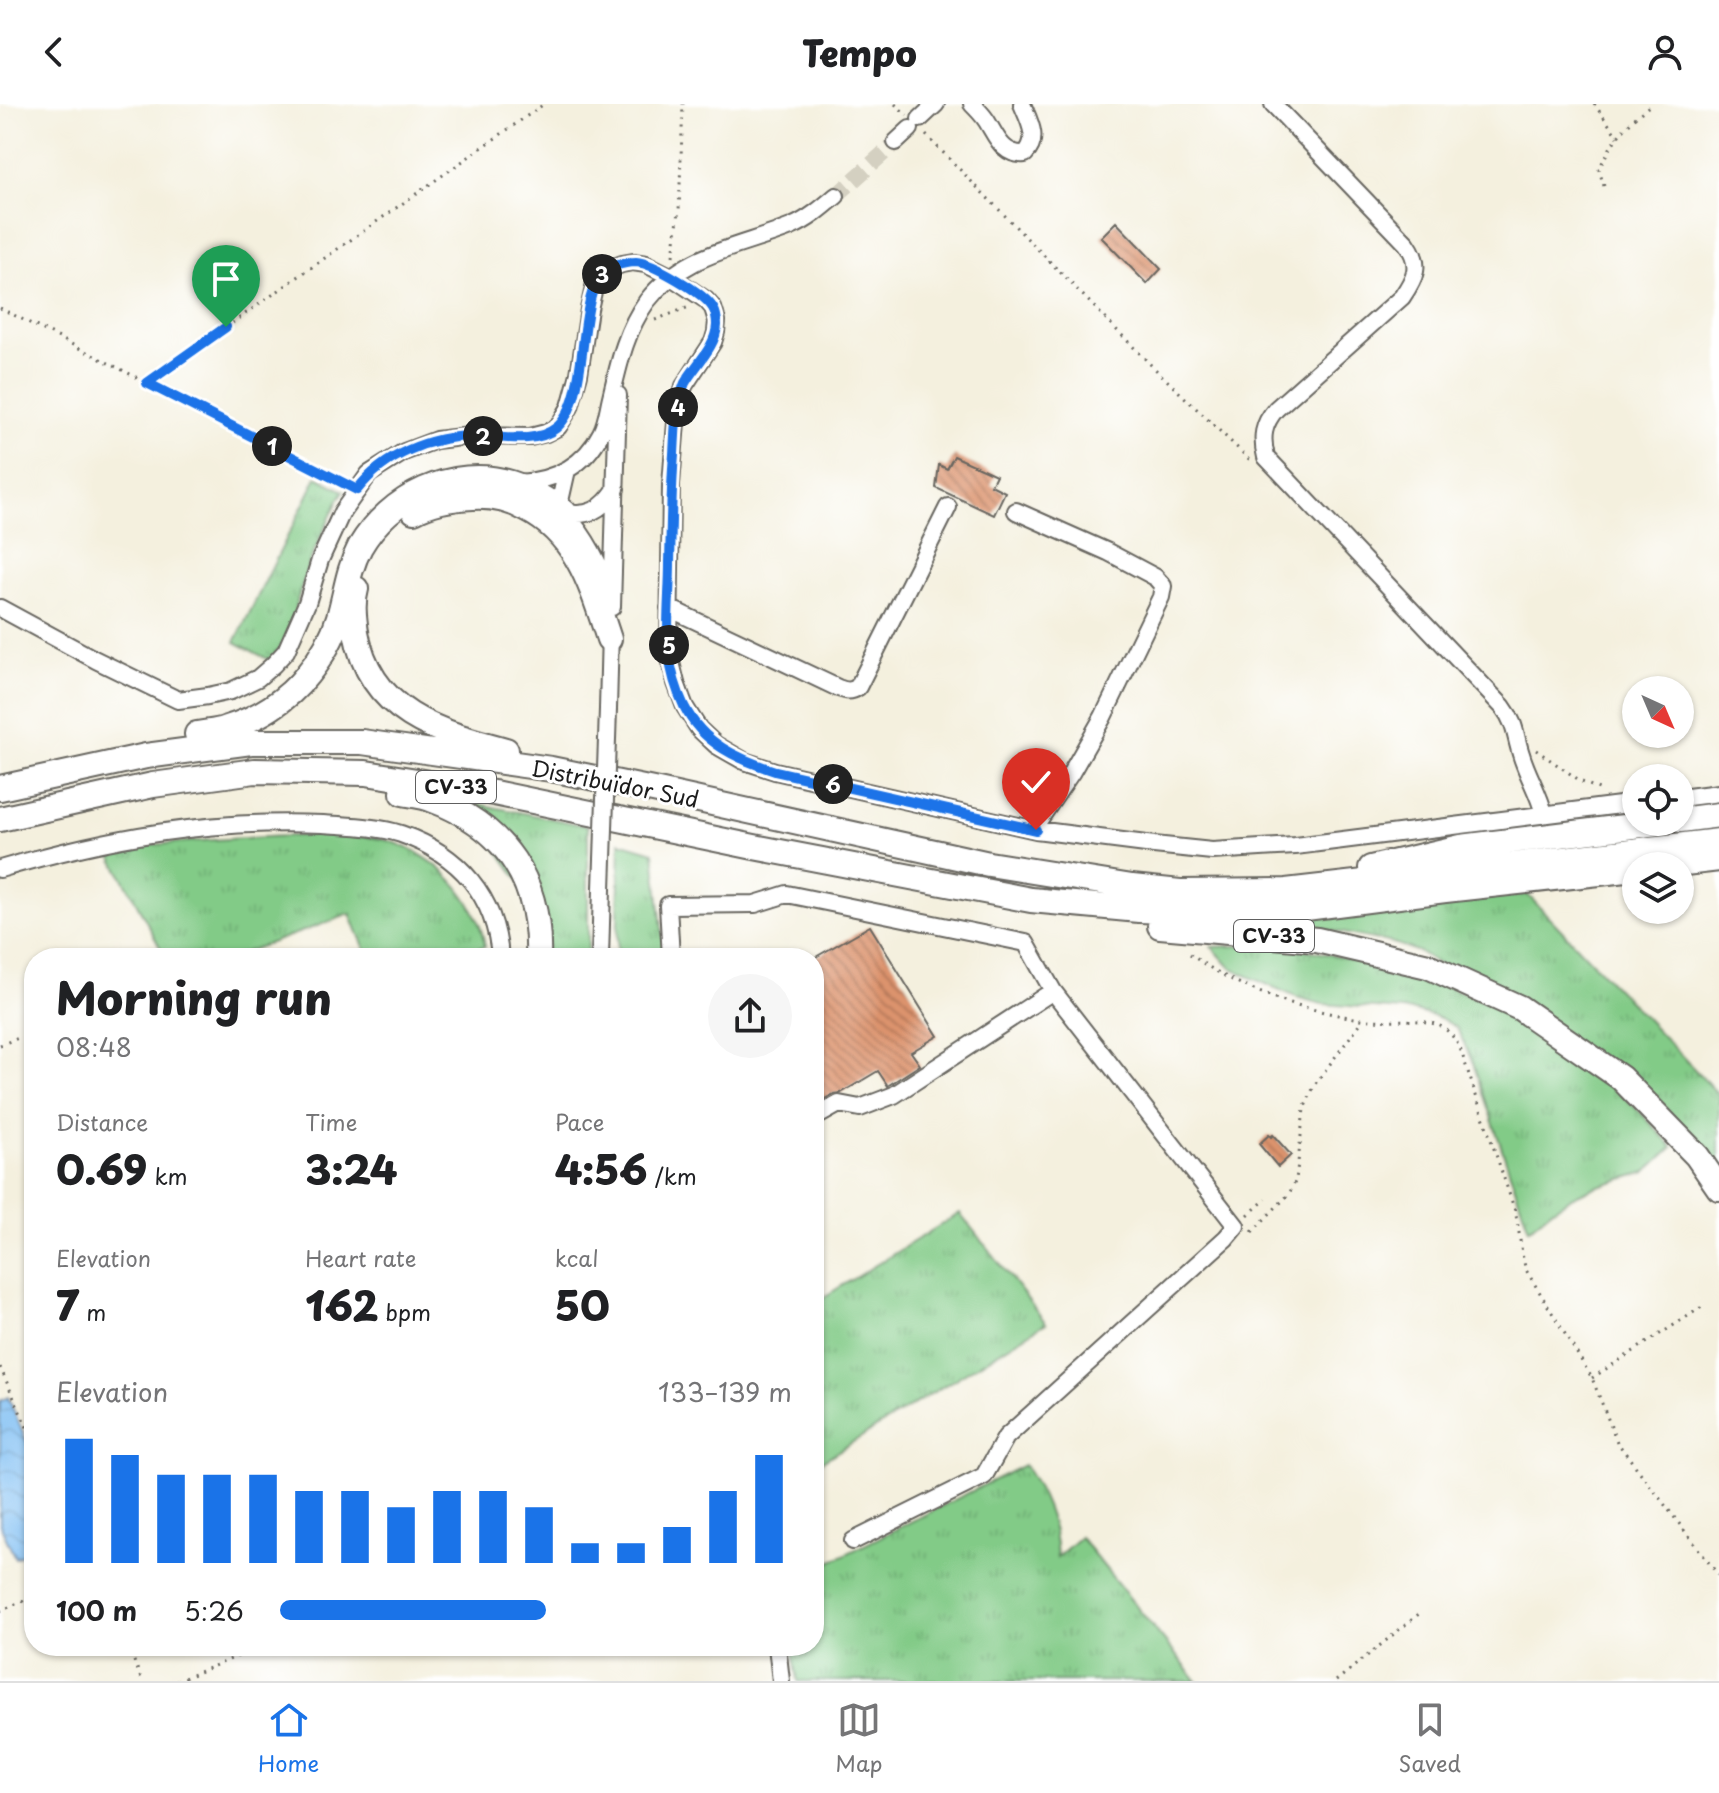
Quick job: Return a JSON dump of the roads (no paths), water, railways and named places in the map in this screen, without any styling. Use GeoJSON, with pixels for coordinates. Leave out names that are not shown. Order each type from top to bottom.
{"type":"FeatureCollection","features":[{"type":"Feature","properties":{"kind":"highway"},"geometry":{"type":"LineString","coordinates":[[0,775],[143,743],[226,729],[285,698],[307,676],[327,647],[339,618],[348,575],[360,547],[394,507],[415,493],[463,479],[490,479],[511,483],[564,512]]}},
{"type":"Feature","properties":{"kind":"highway"},"geometry":{"type":"LineString","coordinates":[[551,769],[527,753],[435,729],[409,715],[388,696],[370,674],[359,645],[354,618],[354,597],[367,558],[392,527],[425,505],[455,498],[483,497],[513,502],[540,516],[567,541],[607,611],[609,639]]}},
{"type":"Feature","properties":{"kind":"highway","name":"Distribuïdor Sud"},"geometry":{"type":"LineString","coordinates":[[0,788],[146,756],[251,742],[362,742],[551,769],[989,864],[1180,892]]}},
{"type":"Feature","properties":{"kind":"highway","name":"Distribuïdor Sud"},"geometry":{"type":"LineString","coordinates":[[0,819],[153,785],[255,771],[366,773],[494,793],[754,847]]}},
{"type":"Feature","properties":{"kind":"highway"},"geometry":{"type":"LineString","coordinates":[[153,785],[256,783],[368,786],[432,799],[471,818],[496,839],[517,863],[530,891],[537,920],[538,948]]}},
{"type":"Feature","properties":{"kind":"highway"},"geometry":{"type":"LineString","coordinates":[[1694,818],[1719,815]]}},
{"type":"Feature","properties":{"kind":"highway"},"geometry":{"type":"LineString","coordinates":[[1180,892],[1341,875],[1461,847],[1622,827]]}},
{"type":"Feature","properties":{"kind":"highway","name":"CV-33"},"geometry":{"type":"LineString","coordinates":[[1180,892],[1286,891],[1719,841]]}},
{"type":"Feature","properties":{"kind":"highway"},"geometry":{"type":"LineString","coordinates":[[754,847],[1031,900],[1194,912],[1298,909],[1622,871]]}},
{"type":"Feature","properties":{"kind":"highway","name":"CV-33"},"geometry":{"type":"LineString","coordinates":[[754,847],[1032,913],[1317,940],[1428,966],[1520,1008],[1621,1078],[1697,1156],[1719,1188]]}},
{"type":"Feature","properties":{"kind":"highway"},"geometry":{"type":"LineString","coordinates":[[1694,862],[1719,859]]}},
{"type":"Feature","properties":{"kind":"street"},"geometry":{"type":"LineString","coordinates":[[896,142],[936,104]]}},
{"type":"Feature","properties":{"kind":"street"},"geometry":{"type":"LineString","coordinates":[[972,104],[986,120],[998,143],[1018,154],[1025,154],[1032,144],[1033,133],[1022,104]]}},
{"type":"Feature","properties":{"kind":"street"},"geometry":{"type":"LineString","coordinates":[[1273,104],[1407,244],[1417,262],[1410,285],[1402,297],[1268,418],[1262,439],[1266,457],[1503,707],[1515,727],[1519,750],[1544,814]]}},
{"type":"Feature","properties":{"kind":"street"},"geometry":{"type":"LineString","coordinates":[[511,483],[547,479],[567,470],[587,454],[603,431],[625,341],[635,318],[670,276],[696,260],[793,226],[836,196]]}},
{"type":"Feature","properties":{"kind":"street"},"geometry":{"type":"LineString","coordinates":[[0,608],[178,700],[231,691],[258,678],[286,651],[307,603],[320,560],[342,512],[369,474],[404,452],[436,440],[470,436],[530,437],[558,427],[570,407],[579,374],[595,283],[606,270],[633,262],[646,264],[670,276],[706,300],[713,308],[717,321],[713,342],[684,386],[678,407],[671,485],[669,654],[685,707],[699,729],[716,745],[744,761],[775,771],[1033,829],[1212,851],[1295,846],[1622,805]]}},
{"type":"Feature","properties":{"kind":"street"},"geometry":{"type":"LineString","coordinates":[[607,611],[616,489],[617,370]]}},
{"type":"Feature","properties":{"kind":"street"},"geometry":{"type":"LineString","coordinates":[[567,470],[560,501],[568,528],[579,540],[590,561],[607,611]]}},
{"type":"Feature","properties":{"kind":"street"},"geometry":{"type":"LineString","coordinates":[[425,505],[454,489],[483,488],[517,494],[548,508],[583,515],[600,507],[616,489]]}},
{"type":"Feature","properties":{"kind":"street"},"geometry":{"type":"LineString","coordinates":[[669,608],[838,688],[853,690],[858,687],[948,507]]}},
{"type":"Feature","properties":{"kind":"street"},"geometry":{"type":"LineString","coordinates":[[1016,511],[1108,552],[1155,577],[1163,586],[1161,597],[1103,717],[1071,773],[1033,829]]}},
{"type":"Feature","properties":{"kind":"street"},"geometry":{"type":"LineString","coordinates":[[600,948],[609,639]]}},
{"type":"Feature","properties":{"kind":"street"},"geometry":{"type":"LineString","coordinates":[[1694,796],[1719,793]]}},
{"type":"Feature","properties":{"kind":"street"},"geometry":{"type":"LineString","coordinates":[[0,869],[60,851],[160,831],[248,824],[362,826],[398,833],[431,847],[453,863],[473,883],[490,910],[499,948]]}},
{"type":"Feature","properties":{"kind":"street"},"geometry":{"type":"LineString","coordinates":[[670,948],[668,905],[755,904],[787,894],[1026,943],[1053,991],[1236,1226],[1006,1437],[984,1476],[853,1541]]}},
{"type":"Feature","properties":{"kind":"street"},"geometry":{"type":"LineString","coordinates":[[824,1112],[839,1104],[860,1108],[894,1095],[1053,991]]}},
{"type":"Feature","properties":{"kind":"street"},"geometry":{"type":"LineString","coordinates":[[778,1656],[781,1681]]}},
{"type":"Feature","properties":{"kind":"water"},"geometry":{"type":"Polygon","coordinates":[[[8,1397],[24,1435],[24,1554],[15,1558],[0,1525],[0,1401],[8,1397]]]}},
{"type":"Feature","properties":{"kind":"tunnel"},"geometry":{"type":"LineString","coordinates":[[836,196],[896,142]]}}]}
